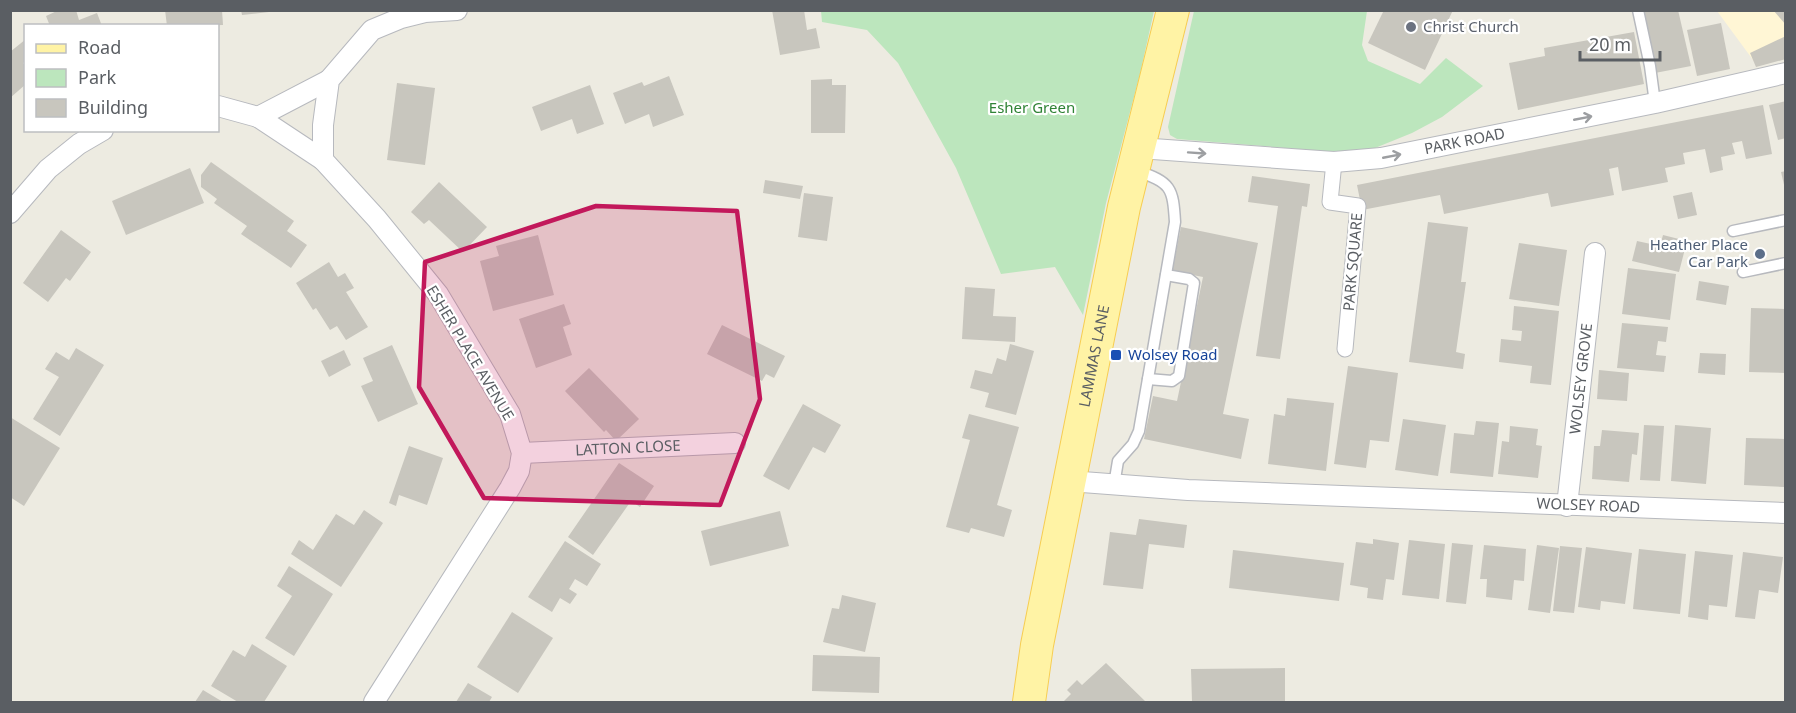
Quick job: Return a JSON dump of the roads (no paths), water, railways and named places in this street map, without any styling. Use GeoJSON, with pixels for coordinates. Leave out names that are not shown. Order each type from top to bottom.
{"type":"FeatureCollection","features":[{"type":"Feature","properties":{"kind":"main road","name":"LAMMAS LANE"},"geometry":{"type":"LineString","coordinates":[[1029,702],[1037,645],[1069,481],[1136,159],[1173,10]]}},
{"type":"Feature","properties":{"kind":"street"},"geometry":{"type":"LineString","coordinates":[[258,117],[329,80],[372,30],[401,18],[425,12],[457,10]]}},
{"type":"Feature","properties":{"kind":"street","name":"PARK ROAD"},"geometry":{"type":"LineString","coordinates":[[1136,159],[1334,162],[1381,158],[1655,103],[1785,73]]}},
{"type":"Feature","properties":{"kind":"street"},"geometry":{"type":"LineString","coordinates":[[323,160],[323,125],[329,80]]}},
{"type":"Feature","properties":{"kind":"street","name":"ESHER PLACE AVENUE"},"geometry":{"type":"LineString","coordinates":[[219,106],[258,117],[323,160],[377,219],[438,294],[510,414],[522,453]]}},
{"type":"Feature","properties":{"kind":"street"},"geometry":{"type":"LineString","coordinates":[[10,213],[48,169],[79,144],[100,132]]}},
{"type":"Feature","properties":{"kind":"street","name":"PARK SQUARE"},"geometry":{"type":"LineString","coordinates":[[1334,162],[1330,202],[1358,206],[1345,350]]}},
{"type":"Feature","properties":{"kind":"street","name":"WOLSEY GROVE"},"geometry":{"type":"LineString","coordinates":[[1567,506],[1595,253]]}},
{"type":"Feature","properties":{"kind":"street","name":"LATTON CLOSE"},"geometry":{"type":"LineString","coordinates":[[522,453],[735,443]]}},
{"type":"Feature","properties":{"kind":"street"},"geometry":{"type":"LineString","coordinates":[[374,702],[510,488],[519,471],[522,453]]}},
{"type":"Feature","properties":{"kind":"street","name":"WOLSEY ROAD"},"geometry":{"type":"LineString","coordinates":[[1069,481],[1188,490],[1785,513]]}},
{"type":"Feature","properties":{"kind":"lane"},"geometry":{"type":"LineString","coordinates":[[1638,10],[1655,103]]}},
{"type":"Feature","properties":{"kind":"lane"},"geometry":{"type":"LineString","coordinates":[[1114,484],[1119,461],[1133,444],[1138,431],[1175,222],[1174,198],[1166,184],[1136,159]]}},
{"type":"Feature","properties":{"kind":"lane"},"geometry":{"type":"LineString","coordinates":[[1733,231],[1785,220]]}},
{"type":"Feature","properties":{"kind":"lane"},"geometry":{"type":"LineString","coordinates":[[1743,272],[1785,263]]}},
{"type":"Feature","properties":{"kind":"lane"},"geometry":{"type":"LineString","coordinates":[[1148,379],[1172,381],[1179,376],[1194,283],[1189,279],[1166,275]]}},
{"type":"Feature","properties":{"kind":"place","name":"Christ Church"},"geometry":{"type":"Point","coordinates":[1411,27]}},
{"type":"Feature","properties":{"kind":"place","name":"Heather Place Car Park"},"geometry":{"type":"Point","coordinates":[1760,254]}},
{"type":"Feature","properties":{"kind":"place","name":"Wolsey Road"},"geometry":{"type":"Point","coordinates":[1116,355]}},
{"type":"Feature","properties":{"kind":"park label","name":"Esher Green"},"geometry":{"type":"Point","coordinates":[1032,108]}}]}
